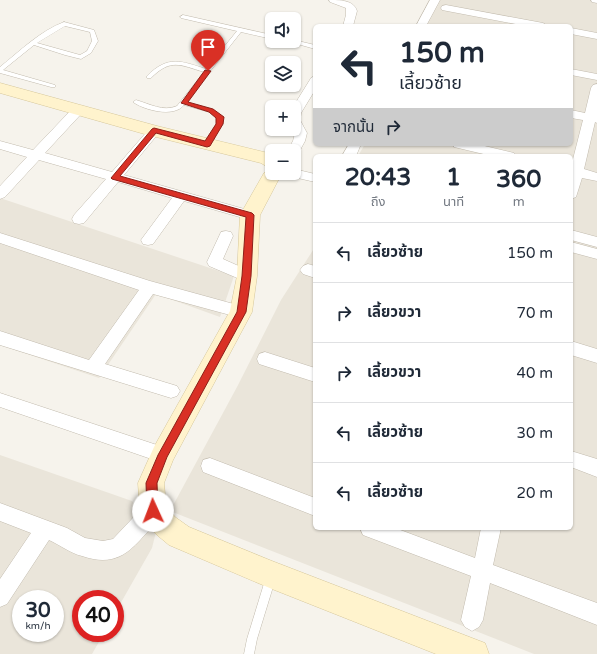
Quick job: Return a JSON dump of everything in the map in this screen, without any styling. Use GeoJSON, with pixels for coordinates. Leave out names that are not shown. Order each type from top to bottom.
{"type":"FeatureCollection","features":[{"type":"Feature","properties":{"kind":"street"},"geometry":{"type":"LineString","coordinates":[[338,0],[346,3],[352,8],[353,14],[349,24]]}},
{"type":"Feature","properties":{"kind":"street"},"geometry":{"type":"LineString","coordinates":[[422,24],[436,0]]}},
{"type":"Feature","properties":{"kind":"street"},"geometry":{"type":"LineString","coordinates":[[446,8],[532,24]]}},
{"type":"Feature","properties":{"kind":"street"},"geometry":{"type":"LineString","coordinates":[[573,31],[597,36]]}},
{"type":"Feature","properties":{"kind":"street"},"geometry":{"type":"LineString","coordinates":[[573,72],[597,77]]}},
{"type":"Feature","properties":{"kind":"street"},"geometry":{"type":"LineString","coordinates":[[301,103],[313,83]]}},
{"type":"Feature","properties":{"kind":"street"},"geometry":{"type":"LineString","coordinates":[[0,88],[154,131],[207,144],[265,162]]}},
{"type":"Feature","properties":{"kind":"street"},"geometry":{"type":"LineString","coordinates":[[597,88],[594,118],[574,171],[597,177]]}},
{"type":"Feature","properties":{"kind":"street"},"geometry":{"type":"LineString","coordinates":[[0,194],[78,110]]}},
{"type":"Feature","properties":{"kind":"street"},"geometry":{"type":"LineString","coordinates":[[573,114],[594,118]]}},
{"type":"Feature","properties":{"kind":"street"},"geometry":{"type":"LineString","coordinates":[[79,219],[154,131]]}},
{"type":"Feature","properties":{"kind":"street"},"geometry":{"type":"LineString","coordinates":[[0,145],[250,215]]}},
{"type":"Feature","properties":{"kind":"street"},"geometry":{"type":"LineString","coordinates":[[467,146],[501,154]]}},
{"type":"Feature","properties":{"kind":"street"},"geometry":{"type":"LineString","coordinates":[[301,166],[313,169]]}},
{"type":"Feature","properties":{"kind":"street"},"geometry":{"type":"LineString","coordinates":[[301,175],[313,178]]}},
{"type":"Feature","properties":{"kind":"street"},"geometry":{"type":"LineString","coordinates":[[265,179],[250,215],[247,276],[241,312],[163,455],[151,483],[153,511],[166,526],[179,536],[473,654]]}},
{"type":"Feature","properties":{"kind":"street"},"geometry":{"type":"LineString","coordinates":[[148,240],[181,196]]}},
{"type":"Feature","properties":{"kind":"street"},"geometry":{"type":"LineString","coordinates":[[226,236],[214,262],[247,276]]}},
{"type":"Feature","properties":{"kind":"street"},"geometry":{"type":"LineString","coordinates":[[573,236],[597,242]]}},
{"type":"Feature","properties":{"kind":"street"},"geometry":{"type":"LineString","coordinates":[[0,238],[148,287],[241,312]]}},
{"type":"Feature","properties":{"kind":"street"},"geometry":{"type":"LineString","coordinates":[[573,248],[597,254]]}},
{"type":"Feature","properties":{"kind":"street"},"geometry":{"type":"LineString","coordinates":[[93,368],[148,287]]}},
{"type":"Feature","properties":{"kind":"street"},"geometry":{"type":"LineString","coordinates":[[0,338],[93,368],[171,390]]}},
{"type":"Feature","properties":{"kind":"street"},"geometry":{"type":"LineString","coordinates":[[573,349],[597,356]]}},
{"type":"Feature","properties":{"kind":"street"},"geometry":{"type":"LineString","coordinates":[[265,359],[313,374]]}},
{"type":"Feature","properties":{"kind":"street"},"geometry":{"type":"LineString","coordinates":[[0,400],[163,455]]}},
{"type":"Feature","properties":{"kind":"street"},"geometry":{"type":"LineString","coordinates":[[573,460],[597,468]]}},
{"type":"Feature","properties":{"kind":"street"},"geometry":{"type":"LineString","coordinates":[[210,466],[313,506]]}},
{"type":"Feature","properties":{"kind":"street"},"geometry":{"type":"LineString","coordinates":[[0,512],[45,529],[83,547],[103,551],[118,548],[153,511]]}},
{"type":"Feature","properties":{"kind":"street"},"geometry":{"type":"LineString","coordinates":[[0,597],[45,529]]}},
{"type":"Feature","properties":{"kind":"street"},"geometry":{"type":"LineString","coordinates":[[375,530],[597,614]]}},
{"type":"Feature","properties":{"kind":"street"},"geometry":{"type":"LineString","coordinates":[[472,620],[491,530]]}},
{"type":"Feature","properties":{"kind":"lane"},"geometry":{"type":"LineString","coordinates":[[184,17],[265,35]]}},
{"type":"Feature","properties":{"kind":"lane"},"geometry":{"type":"LineString","coordinates":[[0,70],[33,44],[49,32],[64,24],[92,31],[95,41],[89,52],[81,57],[33,44]]}},
{"type":"Feature","properties":{"kind":"lane"},"geometry":{"type":"LineString","coordinates":[[136,102],[166,111],[174,110],[184,103],[240,30]]}},
{"type":"Feature","properties":{"kind":"lane"},"geometry":{"type":"LineString","coordinates":[[301,43],[313,46]]}},
{"type":"Feature","properties":{"kind":"lane"},"geometry":{"type":"LineString","coordinates":[[149,77],[162,65],[168,63],[176,63],[208,71]]}},
{"type":"Feature","properties":{"kind":"lane"},"geometry":{"type":"LineString","coordinates":[[0,70],[53,86]]}},
{"type":"Feature","properties":{"kind":"lane"},"geometry":{"type":"LineString","coordinates":[[184,103],[211,111],[220,117],[220,124],[207,144]]}},
{"type":"Feature","properties":{"kind":"lane"},"geometry":{"type":"LineString","coordinates":[[249,654],[252,639],[272,574]]}},
{"type":"Feature","properties":{"kind":"shaded area"},"geometry":{"type":"Polygon","coordinates":[[[438,0],[597,0],[597,654],[534,654],[170,511],[237,387],[281,300],[313,250],[313,530],[573,530],[573,154],[359,154],[364,146],[573,146],[573,24],[426,24],[438,0]]]}},
{"type":"Feature","properties":{"kind":"shaded area"},"geometry":{"type":"Polygon","coordinates":[[[0,198],[234,276],[220,317],[156,294],[99,378],[0,345],[0,198]]]}},
{"type":"Feature","properties":{"kind":"shaded area"},"geometry":{"type":"Polygon","coordinates":[[[0,455],[132,501],[157,528],[152,548],[124,597],[124,590],[72,590],[72,642],[99,642],[92,654],[0,654],[0,455]]]}},
{"type":"Feature","properties":{"kind":"route"},"geometry":{"type":"LineString","coordinates":[[153,511],[151,483],[163,455],[241,312],[247,276],[250,215],[115,178],[154,131],[207,144],[220,124],[220,117],[211,111],[184,103],[208,71]]}}]}
